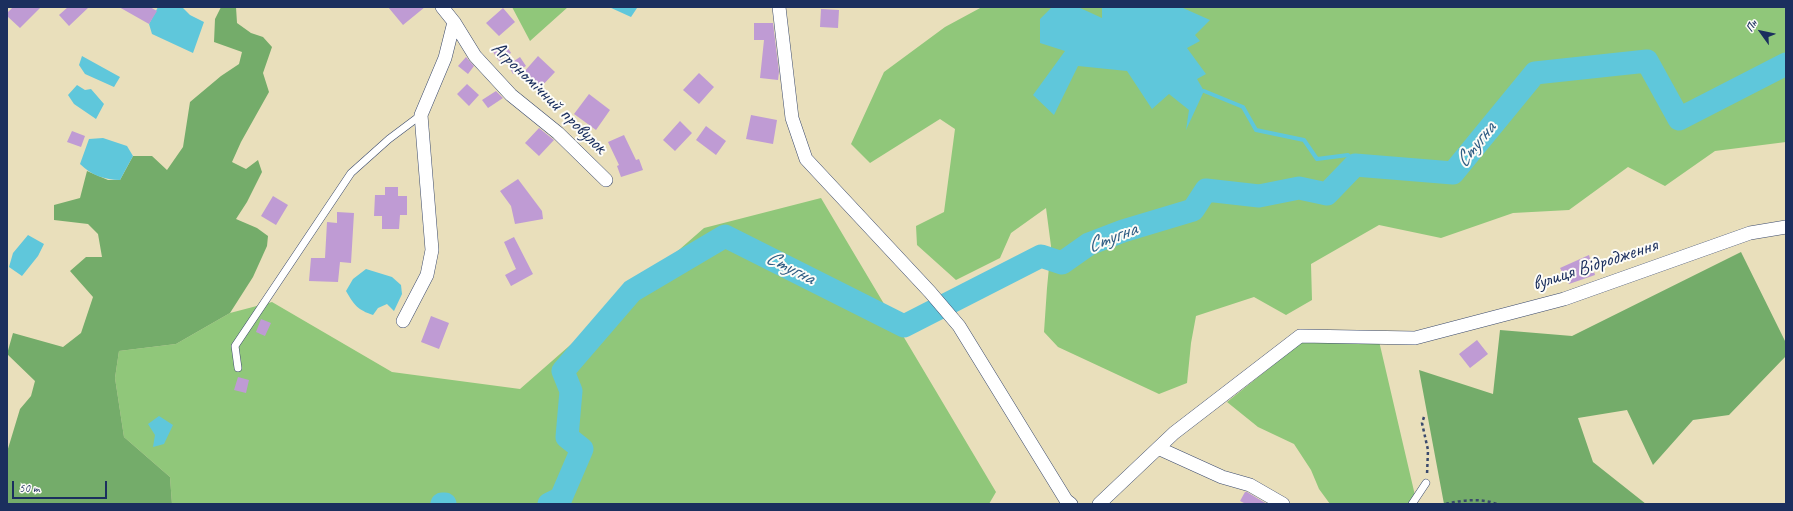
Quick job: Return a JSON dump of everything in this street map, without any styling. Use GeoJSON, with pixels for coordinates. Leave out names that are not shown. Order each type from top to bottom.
{"type":"FeatureCollection","features":[{"type":"Feature","properties":{"kind":"street","name":"Агрономічний провулок"},"geometry":{"type":"LineString","coordinates":[[442,7],[454,22],[475,56],[511,94],[558,133],[606,180]]}},
{"type":"Feature","properties":{"kind":"street"},"geometry":{"type":"LineString","coordinates":[[779,7],[792,118],[806,159],[930,292],[959,326],[1066,500],[1071,504]]}},
{"type":"Feature","properties":{"kind":"street"},"geometry":{"type":"LineString","coordinates":[[403,321],[427,275],[432,250],[421,116],[445,58],[454,22]]}},
{"type":"Feature","properties":{"kind":"street","name":"вулиця Відродження"},"geometry":{"type":"LineString","coordinates":[[1099,504],[1174,433],[1300,336],[1415,338],[1564,299],[1750,233],[1786,227]]}},
{"type":"Feature","properties":{"kind":"street"},"geometry":{"type":"LineString","coordinates":[[1158,448],[1222,477],[1250,485],[1283,504]]}},
{"type":"Feature","properties":{"kind":"lane"},"geometry":{"type":"LineString","coordinates":[[238,368],[235,346],[351,173],[389,139],[421,116]]}},
{"type":"Feature","properties":{"kind":"lane"},"geometry":{"type":"LineString","coordinates":[[1412,504],[1426,483]]}},
{"type":"Feature","properties":{"kind":"path"},"geometry":{"type":"LineString","coordinates":[[1424,417],[1422,423],[1428,450],[1426,483]]}},
{"type":"Feature","properties":{"kind":"path"},"geometry":{"type":"LineString","coordinates":[[1446,504],[1464,500],[1492,502],[1497,504]]}},
{"type":"Feature","properties":{"kind":"green space"},"geometry":{"type":"Polygon","coordinates":[[[221,7],[236,7],[237,23],[251,33],[263,37],[272,47],[263,73],[269,92],[241,142],[232,162],[246,169],[258,160],[262,172],[247,202],[236,219],[257,228],[268,236],[267,246],[253,277],[230,313],[176,344],[119,351],[115,378],[124,437],[170,477],[172,504],[7,504],[7,452],[20,409],[31,396],[35,381],[7,354],[13,333],[63,347],[81,333],[93,297],[70,271],[86,257],[102,257],[98,234],[88,224],[54,220],[54,205],[80,198],[87,171],[108,180],[120,180],[133,156],[152,156],[167,170],[183,147],[190,102],[221,76],[239,64],[242,52],[214,42],[215,19],[221,7]]]}},
{"type":"Feature","properties":{"kind":"green space"},"geometry":{"type":"Polygon","coordinates":[[[512,7],[568,7],[530,41],[512,7]]]}},
{"type":"Feature","properties":{"kind":"green space"},"geometry":{"type":"Polygon","coordinates":[[[982,7],[1786,7],[1786,142],[1715,151],[1665,186],[1628,167],[1569,210],[1513,213],[1441,238],[1379,225],[1311,264],[1312,300],[1286,315],[1254,297],[1196,316],[1191,343],[1187,383],[1159,394],[1058,347],[1044,332],[1051,246],[1046,208],[1011,233],[1000,258],[956,280],[917,245],[916,226],[944,212],[955,129],[940,119],[870,163],[851,144],[884,72],[945,27],[982,7]]]}},
{"type":"Feature","properties":{"kind":"green space"},"geometry":{"type":"Polygon","coordinates":[[[821,198],[996,492],[989,504],[172,504],[170,477],[124,437],[115,378],[119,351],[176,344],[230,313],[272,302],[392,372],[520,389],[704,228],[821,198]]]}},
{"type":"Feature","properties":{"kind":"green space"},"geometry":{"type":"Polygon","coordinates":[[[1741,252],[1786,343],[1786,356],[1729,415],[1693,420],[1653,465],[1627,410],[1578,418],[1593,462],[1646,504],[1444,504],[1419,370],[1493,394],[1500,330],[1572,336],[1741,252]]]}},
{"type":"Feature","properties":{"kind":"green space"},"geometry":{"type":"Polygon","coordinates":[[[1379,341],[1417,504],[1330,504],[1319,489],[1311,470],[1294,444],[1258,427],[1227,402],[1302,342],[1379,341]]]}},
{"type":"Feature","properties":{"kind":"water"},"geometry":{"type":"Polygon","coordinates":[[[158,7],[182,7],[190,15],[204,22],[193,53],[152,34],[149,24],[158,7]]]}},
{"type":"Feature","properties":{"kind":"water"},"geometry":{"type":"Polygon","coordinates":[[[609,7],[637,7],[637,8],[631,17],[609,7]]]}},
{"type":"Feature","properties":{"kind":"water"},"geometry":{"type":"Polygon","coordinates":[[[1052,7],[1078,7],[1102,18],[1102,7],[1183,7],[1210,20],[1195,35],[1200,41],[1187,48],[1206,74],[1197,79],[1204,91],[1186,130],[1189,110],[1169,94],[1152,109],[1127,71],[1078,66],[1054,115],[1033,95],[1065,51],[1040,43],[1040,19],[1052,7]]]}},
{"type":"Feature","properties":{"kind":"water"},"geometry":{"type":"Polygon","coordinates":[[[82,56],[120,77],[114,87],[85,74],[79,65],[82,56]]]}},
{"type":"Feature","properties":{"kind":"water"},"geometry":{"type":"Polygon","coordinates":[[[77,85],[85,90],[91,89],[104,104],[96,119],[74,104],[68,95],[77,85]]]}},
{"type":"Feature","properties":{"kind":"water"},"geometry":{"type":"Polygon","coordinates":[[[103,138],[127,146],[133,156],[120,180],[98,176],[80,164],[89,139],[103,138]]]}},
{"type":"Feature","properties":{"kind":"water"},"geometry":{"type":"Polygon","coordinates":[[[28,235],[44,244],[38,256],[22,276],[9,267],[13,253],[28,235]]]}},
{"type":"Feature","properties":{"kind":"water"},"geometry":{"type":"Polygon","coordinates":[[[366,269],[392,277],[401,285],[402,294],[394,311],[387,304],[378,308],[373,315],[360,309],[351,300],[346,291],[353,279],[366,269]]]}},
{"type":"Feature","properties":{"kind":"water"},"geometry":{"type":"Polygon","coordinates":[[[159,416],[173,425],[164,444],[153,447],[155,435],[148,424],[159,416]]]}},
{"type":"Feature","properties":{"kind":"building"},"geometry":{"type":"Polygon","coordinates":[[[13,7],[41,7],[20,28],[7,16],[7,13],[13,7]]]}},
{"type":"Feature","properties":{"kind":"building"},"geometry":{"type":"Polygon","coordinates":[[[68,7],[89,7],[69,26],[59,15],[68,7]]]}},
{"type":"Feature","properties":{"kind":"building"},"geometry":{"type":"Polygon","coordinates":[[[119,7],[150,7],[157,11],[149,24],[119,7]]]}},
{"type":"Feature","properties":{"kind":"building"},"geometry":{"type":"Polygon","coordinates":[[[388,7],[425,7],[403,25],[388,7]]]}},
{"type":"Feature","properties":{"kind":"building"},"geometry":{"type":"Polygon","coordinates":[[[503,8],[515,22],[499,36],[486,23],[503,8]]]}},
{"type":"Feature","properties":{"kind":"building"},"geometry":{"type":"Polygon","coordinates":[[[821,9],[839,10],[838,28],[820,27],[821,9]]]}},
{"type":"Feature","properties":{"kind":"building"},"geometry":{"type":"Polygon","coordinates":[[[754,23],[773,23],[779,72],[778,80],[760,78],[764,40],[754,40],[754,23]]]}},
{"type":"Feature","properties":{"kind":"building"},"geometry":{"type":"Polygon","coordinates":[[[506,45],[511,53],[499,61],[493,52],[506,45]]]}},
{"type":"Feature","properties":{"kind":"building"},"geometry":{"type":"Polygon","coordinates":[[[538,56],[555,72],[541,87],[524,72],[538,56]]]}},
{"type":"Feature","properties":{"kind":"building"},"geometry":{"type":"Polygon","coordinates":[[[466,57],[474,66],[468,74],[458,66],[466,57]]]}},
{"type":"Feature","properties":{"kind":"building"},"geometry":{"type":"Polygon","coordinates":[[[520,57],[526,66],[513,74],[508,65],[520,57]]]}},
{"type":"Feature","properties":{"kind":"building"},"geometry":{"type":"Polygon","coordinates":[[[699,73],[714,87],[699,104],[683,90],[699,73]]]}},
{"type":"Feature","properties":{"kind":"building"},"geometry":{"type":"Polygon","coordinates":[[[467,84],[479,95],[469,106],[457,94],[467,84]]]}},
{"type":"Feature","properties":{"kind":"building"},"geometry":{"type":"Polygon","coordinates":[[[496,91],[503,98],[488,108],[482,100],[496,91]]]}},
{"type":"Feature","properties":{"kind":"building"},"geometry":{"type":"Polygon","coordinates":[[[589,94],[610,110],[596,130],[574,114],[589,94]]]}},
{"type":"Feature","properties":{"kind":"building"},"geometry":{"type":"Polygon","coordinates":[[[751,115],[777,120],[773,144],[746,139],[751,115]]]}},
{"type":"Feature","properties":{"kind":"building"},"geometry":{"type":"Polygon","coordinates":[[[680,121],[692,133],[675,151],[663,140],[680,121]]]}},
{"type":"Feature","properties":{"kind":"building"},"geometry":{"type":"Polygon","coordinates":[[[706,126],[726,141],[716,155],[696,140],[706,126]]]}},
{"type":"Feature","properties":{"kind":"building"},"geometry":{"type":"Polygon","coordinates":[[[539,128],[554,140],[539,156],[525,143],[539,128]]]}},
{"type":"Feature","properties":{"kind":"building"},"geometry":{"type":"Polygon","coordinates":[[[72,131],[85,136],[81,147],[67,142],[72,131]]]}},
{"type":"Feature","properties":{"kind":"building"},"geometry":{"type":"Polygon","coordinates":[[[624,135],[636,160],[639,159],[643,170],[621,177],[617,166],[619,165],[608,142],[624,135]]]}},
{"type":"Feature","properties":{"kind":"building"},"geometry":{"type":"Polygon","coordinates":[[[518,179],[542,211],[543,219],[515,224],[511,206],[500,191],[518,179]]]}},
{"type":"Feature","properties":{"kind":"building"},"geometry":{"type":"Polygon","coordinates":[[[385,187],[398,187],[398,196],[407,196],[407,215],[400,215],[399,229],[382,229],[382,216],[374,216],[375,195],[385,195],[385,187]]]}},
{"type":"Feature","properties":{"kind":"building"},"geometry":{"type":"Polygon","coordinates":[[[273,196],[288,205],[276,225],[261,216],[273,196]]]}},
{"type":"Feature","properties":{"kind":"building"},"geometry":{"type":"Polygon","coordinates":[[[337,212],[354,213],[351,263],[340,262],[338,282],[309,281],[311,258],[325,258],[327,222],[337,223],[337,212]]]}},
{"type":"Feature","properties":{"kind":"building"},"geometry":{"type":"Polygon","coordinates":[[[514,237],[533,274],[511,286],[505,275],[516,269],[504,242],[514,237]]]}},
{"type":"Feature","properties":{"kind":"building"},"geometry":{"type":"Polygon","coordinates":[[[1589,255],[1595,275],[1569,284],[1560,268],[1589,255]]]}},
{"type":"Feature","properties":{"kind":"building"},"geometry":{"type":"Polygon","coordinates":[[[431,316],[449,323],[439,349],[421,342],[431,316]]]}},
{"type":"Feature","properties":{"kind":"building"},"geometry":{"type":"Polygon","coordinates":[[[261,319],[271,323],[265,336],[256,332],[261,319]]]}},
{"type":"Feature","properties":{"kind":"building"},"geometry":{"type":"Polygon","coordinates":[[[1477,340],[1488,354],[1470,368],[1459,354],[1477,340]]]}},
{"type":"Feature","properties":{"kind":"building"},"geometry":{"type":"Polygon","coordinates":[[[238,377],[249,380],[246,393],[234,390],[238,377]]]}},
{"type":"Feature","properties":{"kind":"building"},"geometry":{"type":"Polygon","coordinates":[[[1245,492],[1267,504],[1246,504],[1240,501],[1245,492]]]}},
{"type":"Feature","properties":{"kind":"waterway","name":"Стугна"},"geometry":{"type":"LineString","coordinates":[[549,504],[561,498],[582,449],[567,437],[571,391],[563,371],[632,291],[725,236],[904,326],[1041,256],[1062,263],[1089,244],[1123,231],[1193,210],[1206,190],[1259,196],[1299,188],[1327,194],[1355,165],[1453,173],[1535,73],[1647,61],[1679,119],[1786,64]]}},
{"type":"Feature","properties":{"kind":"waterway"},"geometry":{"type":"LineString","coordinates":[[1204,91],[1243,107],[1256,130],[1304,140],[1317,159],[1348,155],[1355,165]]}}]}
